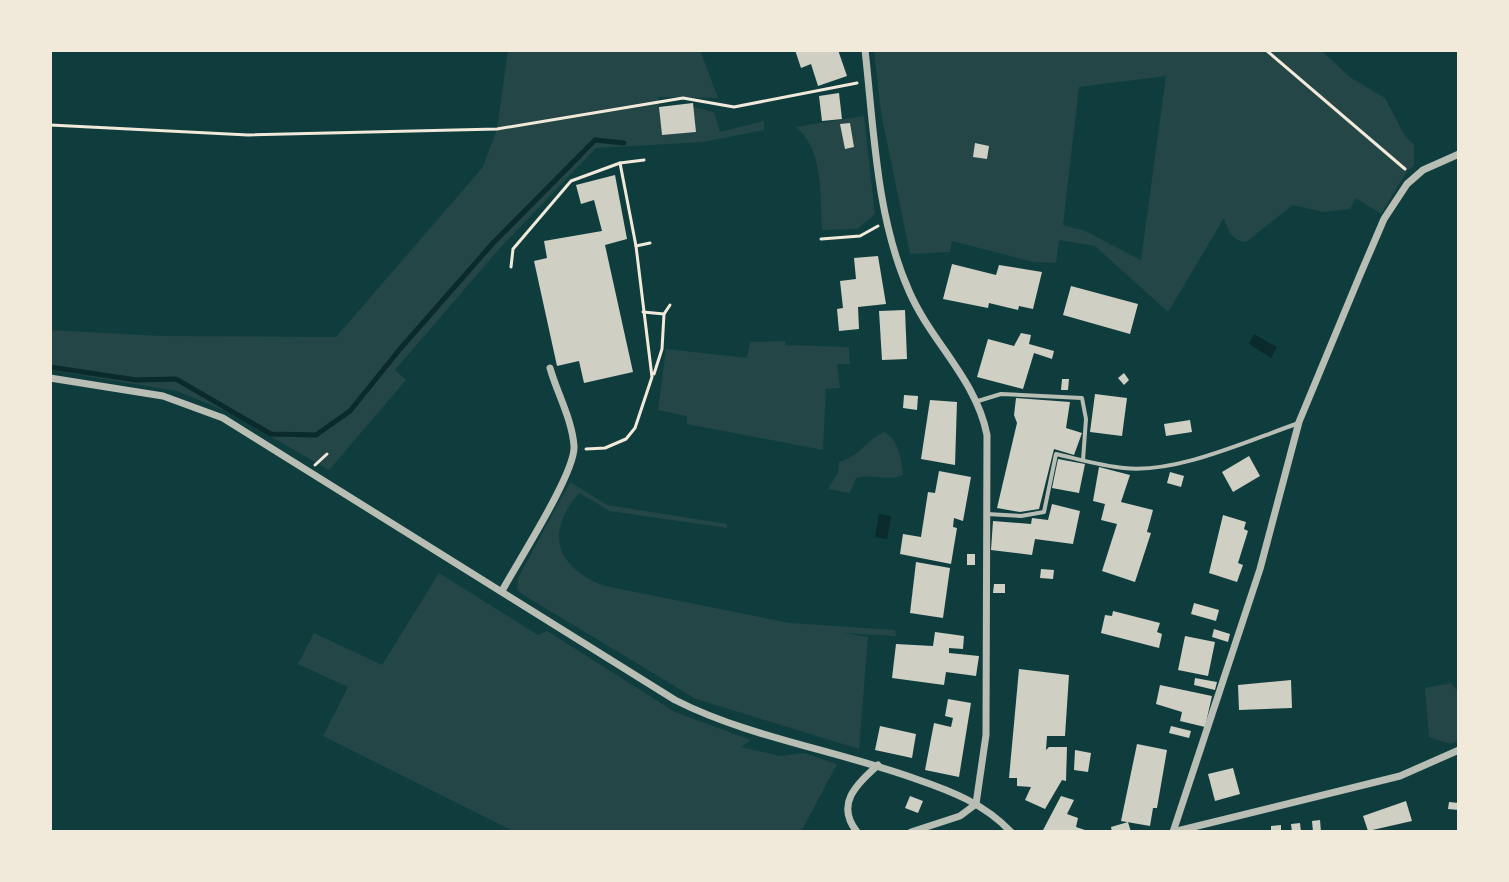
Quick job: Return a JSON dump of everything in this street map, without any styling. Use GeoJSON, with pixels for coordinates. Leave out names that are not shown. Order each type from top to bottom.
{"type":"FeatureCollection","features":[{"type":"Feature","properties":{"kind":"street"},"geometry":{"type":"LineString","coordinates":[[865,50],[872,128],[896,256],[910,293],[978,401],[987,435],[986,735],[976,804],[960,816],[911,832]]}},
{"type":"Feature","properties":{"kind":"street"},"geometry":{"type":"LineString","coordinates":[[1173,832],[1260,569],[1299,422],[1382,224],[1413,177],[1459,154]]}},
{"type":"Feature","properties":{"kind":"street"},"geometry":{"type":"LineString","coordinates":[[502,591],[565,477],[574,451],[550,368]]}},
{"type":"Feature","properties":{"kind":"street"},"geometry":{"type":"LineString","coordinates":[[50,378],[142,391],[192,405],[223,418],[689,707],[746,729],[878,765],[959,795],[976,804],[1011,832]]}},
{"type":"Feature","properties":{"kind":"street"},"geometry":{"type":"LineString","coordinates":[[1173,832],[1363,786],[1459,750]]}},
{"type":"Feature","properties":{"kind":"street"},"geometry":{"type":"LineString","coordinates":[[1448,756],[1459,760]]}},
{"type":"Feature","properties":{"kind":"street"},"geometry":{"type":"LineString","coordinates":[[857,832],[848,817],[847,801],[861,780],[878,765]]}},
{"type":"Feature","properties":{"kind":"lane"},"geometry":{"type":"LineString","coordinates":[[978,401],[1001,394],[1082,398],[1086,419],[1083,460]]}},
{"type":"Feature","properties":{"kind":"lane"},"geometry":{"type":"LineString","coordinates":[[985,514],[1021,516],[1044,512],[1056,454],[1124,468],[1148,468],[1194,459],[1299,422]]}},
{"type":"Feature","properties":{"kind":"path"},"geometry":{"type":"LineString","coordinates":[[1266,50],[1413,177]]}},
{"type":"Feature","properties":{"kind":"path"},"geometry":{"type":"LineString","coordinates":[[50,125],[260,135],[497,129],[683,98],[721,106],[748,105],[868,80]]}},
{"type":"Feature","properties":{"kind":"path"},"geometry":{"type":"LineString","coordinates":[[511,267],[513,249],[571,181],[620,163],[644,160]]}},
{"type":"Feature","properties":{"kind":"path"},"geometry":{"type":"LineString","coordinates":[[620,163],[636,246],[652,377]]}},
{"type":"Feature","properties":{"kind":"path"},"geometry":{"type":"LineString","coordinates":[[821,239],[860,236],[888,218]]}},
{"type":"Feature","properties":{"kind":"path"},"geometry":{"type":"LineString","coordinates":[[636,246],[650,243]]}},
{"type":"Feature","properties":{"kind":"path"},"geometry":{"type":"LineString","coordinates":[[574,451],[605,448],[626,439],[635,428],[662,349],[664,314],[670,305]]}},
{"type":"Feature","properties":{"kind":"path"},"geometry":{"type":"LineString","coordinates":[[643,312],[664,314]]}},
{"type":"Feature","properties":{"kind":"path"},"geometry":{"type":"LineString","coordinates":[[309,470],[327,454]]}},
{"type":"Feature","properties":{"kind":"shaded area"},"geometry":{"type":"Polygon","coordinates":[[[508,50],[700,50],[718,98],[658,97],[662,135],[695,132],[693,107],[714,112],[720,132],[764,121],[764,130],[703,142],[596,148],[499,249],[395,370],[406,380],[329,470],[230,413],[177,391],[50,370],[50,330],[162,336],[336,337],[483,167],[497,129],[508,50]],[[579,153],[491,242],[495,244],[582,157],[579,153]]]}},
{"type":"Feature","properties":{"kind":"shaded area"},"geometry":{"type":"Polygon","coordinates":[[[874,50],[1321,50],[1351,78],[1385,98],[1405,136],[1414,145],[1414,166],[1407,171],[1381,214],[1356,198],[1350,209],[1323,212],[1293,205],[1246,242],[1231,234],[1224,218],[1168,312],[1095,246],[1059,240],[1056,263],[1033,262],[952,241],[950,252],[910,254],[881,113],[874,50]],[[1166,76],[1079,87],[1063,225],[1085,231],[1141,260],[1166,76]]]}},
{"type":"Feature","properties":{"kind":"shaded area"},"geometry":{"type":"Polygon","coordinates":[[[864,116],[875,214],[857,229],[822,230],[816,160],[804,136],[795,127],[864,116]]]}},
{"type":"Feature","properties":{"kind":"shaded area"},"geometry":{"type":"Polygon","coordinates":[[[1254,334],[1277,347],[1271,358],[1249,344],[1254,334]]]}},
{"type":"Feature","properties":{"kind":"shaded area"},"geometry":{"type":"Polygon","coordinates":[[[785,341],[786,345],[849,347],[850,364],[837,364],[840,388],[826,389],[823,450],[687,424],[687,416],[658,410],[666,349],[747,358],[750,342],[785,341]]]}},
{"type":"Feature","properties":{"kind":"shaded area"},"geometry":{"type":"Polygon","coordinates":[[[884,432],[896,445],[903,475],[856,478],[850,493],[828,489],[838,473],[839,462],[884,432]]]}},
{"type":"Feature","properties":{"kind":"shaded area"},"geometry":{"type":"Polygon","coordinates":[[[570,482],[607,505],[727,524],[727,528],[610,511],[579,493],[561,523],[559,536],[567,560],[589,579],[605,586],[790,623],[895,630],[896,636],[843,633],[868,637],[859,749],[696,699],[522,594],[517,589],[518,578],[570,482]]]}},
{"type":"Feature","properties":{"kind":"shaded area"},"geometry":{"type":"Polygon","coordinates":[[[879,514],[891,516],[887,539],[875,537],[879,514]]]}},
{"type":"Feature","properties":{"kind":"shaded area"},"geometry":{"type":"Polygon","coordinates":[[[439,573],[538,635],[547,631],[675,712],[751,740],[741,747],[780,756],[804,753],[837,764],[801,832],[515,832],[323,736],[348,687],[298,664],[314,633],[382,665],[439,573]]]}},
{"type":"Feature","properties":{"kind":"shaded area"},"geometry":{"type":"Polygon","coordinates":[[[1451,683],[1459,693],[1459,740],[1451,744],[1429,737],[1425,688],[1451,683]]]}},
{"type":"Feature","properties":{"kind":"building"},"geometry":{"type":"Polygon","coordinates":[[[795,50],[838,50],[847,76],[818,86],[811,64],[801,68],[795,50]]]}},
{"type":"Feature","properties":{"kind":"building"},"geometry":{"type":"Polygon","coordinates":[[[839,93],[842,119],[822,121],[819,96],[839,93]]]}},
{"type":"Feature","properties":{"kind":"building"},"geometry":{"type":"Polygon","coordinates":[[[693,103],[696,132],[662,135],[659,107],[693,103]]]}},
{"type":"Feature","properties":{"kind":"building"},"geometry":{"type":"Polygon","coordinates":[[[850,123],[854,147],[845,149],[840,124],[850,123]]]}},
{"type":"Feature","properties":{"kind":"building"},"geometry":{"type":"Polygon","coordinates":[[[975,143],[989,146],[987,159],[973,157],[975,143]]]}},
{"type":"Feature","properties":{"kind":"building"},"geometry":{"type":"Polygon","coordinates":[[[615,175],[627,239],[605,245],[633,372],[584,383],[579,361],[557,366],[534,261],[547,258],[544,241],[602,231],[594,200],[581,204],[576,185],[615,175]]]}},
{"type":"Feature","properties":{"kind":"building"},"geometry":{"type":"Polygon","coordinates":[[[878,256],[886,304],[858,307],[859,329],[839,331],[837,309],[843,308],[840,281],[856,279],[854,258],[878,256]]]}},
{"type":"Feature","properties":{"kind":"building"},"geometry":{"type":"Polygon","coordinates":[[[952,264],[996,275],[999,265],[1042,272],[1033,309],[1019,306],[1018,310],[989,303],[988,308],[943,299],[952,264]]]}},
{"type":"Feature","properties":{"kind":"building"},"geometry":{"type":"Polygon","coordinates":[[[1071,286],[1138,304],[1130,334],[1063,315],[1071,286]]]}},
{"type":"Feature","properties":{"kind":"building"},"geometry":{"type":"Polygon","coordinates":[[[905,310],[907,359],[882,360],[879,311],[905,310]]]}},
{"type":"Feature","properties":{"kind":"building"},"geometry":{"type":"Polygon","coordinates":[[[1021,333],[1031,335],[1029,344],[1054,351],[1052,359],[1034,353],[1023,389],[977,377],[988,339],[1014,346],[1021,333]]]}},
{"type":"Feature","properties":{"kind":"building"},"geometry":{"type":"Polygon","coordinates":[[[1124,373],[1129,380],[1124,385],[1118,378],[1124,373]]]}},
{"type":"Feature","properties":{"kind":"building"},"geometry":{"type":"Polygon","coordinates":[[[1062,379],[1069,379],[1068,390],[1061,390],[1062,379]]]}},
{"type":"Feature","properties":{"kind":"building"},"geometry":{"type":"Polygon","coordinates":[[[1095,394],[1127,398],[1122,436],[1090,432],[1095,394]]]}},
{"type":"Feature","properties":{"kind":"building"},"geometry":{"type":"Polygon","coordinates":[[[904,395],[918,396],[917,410],[903,408],[904,395]]]}},
{"type":"Feature","properties":{"kind":"building"},"geometry":{"type":"Polygon","coordinates":[[[1016,398],[1070,402],[1066,428],[1082,433],[1074,455],[1054,449],[1039,509],[1020,512],[997,508],[1017,423],[1014,415],[1016,398]]]}},
{"type":"Feature","properties":{"kind":"building"},"geometry":{"type":"Polygon","coordinates":[[[930,400],[957,402],[955,465],[921,459],[930,400]]]}},
{"type":"Feature","properties":{"kind":"building"},"geometry":{"type":"Polygon","coordinates":[[[1190,420],[1192,432],[1166,436],[1164,424],[1190,420]]]}},
{"type":"Feature","properties":{"kind":"building"},"geometry":{"type":"Polygon","coordinates":[[[1249,456],[1260,476],[1233,492],[1222,472],[1249,456]]]}},
{"type":"Feature","properties":{"kind":"building"},"geometry":{"type":"Polygon","coordinates":[[[1058,459],[1085,464],[1079,493],[1052,488],[1058,459]]]}},
{"type":"Feature","properties":{"kind":"building"},"geometry":{"type":"Polygon","coordinates":[[[1099,467],[1130,475],[1121,502],[1153,510],[1147,532],[1151,533],[1135,582],[1102,571],[1117,524],[1101,520],[1105,504],[1093,501],[1099,467]]]}},
{"type":"Feature","properties":{"kind":"building"},"geometry":{"type":"Polygon","coordinates":[[[939,471],[971,477],[963,521],[954,518],[953,527],[957,528],[951,564],[900,554],[903,534],[921,537],[928,492],[935,493],[939,471]]]}},
{"type":"Feature","properties":{"kind":"building"},"geometry":{"type":"Polygon","coordinates":[[[1170,472],[1184,476],[1181,487],[1167,483],[1170,472]]]}},
{"type":"Feature","properties":{"kind":"building"},"geometry":{"type":"Polygon","coordinates":[[[1052,504],[1080,511],[1073,544],[1035,539],[1032,555],[991,550],[993,521],[1031,524],[1032,518],[1048,520],[1052,504]]]}},
{"type":"Feature","properties":{"kind":"building"},"geometry":{"type":"Polygon","coordinates":[[[1223,515],[1246,522],[1244,529],[1248,531],[1238,563],[1243,565],[1237,582],[1209,573],[1223,515]]]}},
{"type":"Feature","properties":{"kind":"building"},"geometry":{"type":"Polygon","coordinates":[[[967,554],[975,554],[975,565],[967,565],[967,554]]]}},
{"type":"Feature","properties":{"kind":"building"},"geometry":{"type":"Polygon","coordinates":[[[916,562],[950,568],[943,618],[910,613],[916,562]]]}},
{"type":"Feature","properties":{"kind":"building"},"geometry":{"type":"Polygon","coordinates":[[[1041,569],[1054,570],[1053,579],[1040,578],[1041,569]]]}},
{"type":"Feature","properties":{"kind":"building"},"geometry":{"type":"Polygon","coordinates":[[[994,584],[1005,584],[1005,593],[993,593],[994,584]]]}},
{"type":"Feature","properties":{"kind":"building"},"geometry":{"type":"Polygon","coordinates":[[[1194,603],[1219,610],[1216,621],[1191,614],[1194,603]]]}},
{"type":"Feature","properties":{"kind":"building"},"geometry":{"type":"Polygon","coordinates":[[[1113,611],[1160,623],[1157,632],[1162,634],[1159,648],[1101,633],[1105,615],[1112,616],[1113,611]]]}},
{"type":"Feature","properties":{"kind":"building"},"geometry":{"type":"Polygon","coordinates":[[[1214,629],[1230,634],[1228,642],[1212,637],[1214,629]]]}},
{"type":"Feature","properties":{"kind":"building"},"geometry":{"type":"Polygon","coordinates":[[[935,632],[964,636],[963,649],[949,648],[949,653],[979,656],[976,676],[946,672],[944,685],[892,678],[896,644],[933,646],[935,632]]]}},
{"type":"Feature","properties":{"kind":"building"},"geometry":{"type":"Polygon","coordinates":[[[1185,636],[1215,642],[1208,676],[1178,670],[1185,636]]]}},
{"type":"Feature","properties":{"kind":"building"},"geometry":{"type":"Polygon","coordinates":[[[1019,669],[1069,675],[1065,736],[1047,736],[1046,750],[1049,747],[1067,747],[1066,781],[1062,780],[1045,809],[1025,800],[1031,787],[1017,786],[1017,778],[1009,778],[1019,669]]]}},
{"type":"Feature","properties":{"kind":"building"},"geometry":{"type":"Polygon","coordinates":[[[1195,678],[1217,682],[1215,690],[1194,685],[1195,678]]]}},
{"type":"Feature","properties":{"kind":"building"},"geometry":{"type":"Polygon","coordinates":[[[1291,680],[1292,708],[1239,710],[1238,685],[1291,680]]]}},
{"type":"Feature","properties":{"kind":"building"},"geometry":{"type":"Polygon","coordinates":[[[1160,685],[1212,696],[1205,727],[1180,721],[1182,712],[1156,704],[1160,685]]]}},
{"type":"Feature","properties":{"kind":"building"},"geometry":{"type":"Polygon","coordinates":[[[948,699],[971,703],[959,777],[925,770],[934,723],[951,727],[953,718],[945,716],[948,699]]]}},
{"type":"Feature","properties":{"kind":"building"},"geometry":{"type":"Polygon","coordinates":[[[880,726],[916,734],[912,758],[875,750],[880,726]]]}},
{"type":"Feature","properties":{"kind":"building"},"geometry":{"type":"Polygon","coordinates":[[[1171,726],[1191,731],[1189,738],[1169,733],[1171,726]]]}},
{"type":"Feature","properties":{"kind":"building"},"geometry":{"type":"Polygon","coordinates":[[[1137,744],[1167,750],[1157,808],[1153,808],[1150,826],[1121,821],[1137,744]]]}},
{"type":"Feature","properties":{"kind":"building"},"geometry":{"type":"Polygon","coordinates":[[[1075,750],[1091,753],[1088,772],[1074,770],[1075,750]]]}},
{"type":"Feature","properties":{"kind":"building"},"geometry":{"type":"Polygon","coordinates":[[[1233,768],[1240,794],[1215,801],[1208,774],[1233,768]]]}},
{"type":"Feature","properties":{"kind":"building"},"geometry":{"type":"Polygon","coordinates":[[[910,796],[923,801],[918,813],[905,808],[910,796]]]}},
{"type":"Feature","properties":{"kind":"building"},"geometry":{"type":"Polygon","coordinates":[[[1061,796],[1074,800],[1067,814],[1078,818],[1076,827],[1091,832],[1042,832],[1061,796]]]}},
{"type":"Feature","properties":{"kind":"building"},"geometry":{"type":"Polygon","coordinates":[[[1406,801],[1412,821],[1368,831],[1363,816],[1406,801]]]}},
{"type":"Feature","properties":{"kind":"building"},"geometry":{"type":"Polygon","coordinates":[[[1449,802],[1459,803],[1459,810],[1448,809],[1449,802]]]}},
{"type":"Feature","properties":{"kind":"building"},"geometry":{"type":"Polygon","coordinates":[[[1320,820],[1321,832],[1313,832],[1312,821],[1320,820]]]}},
{"type":"Feature","properties":{"kind":"building"},"geometry":{"type":"Polygon","coordinates":[[[1128,822],[1131,832],[1112,832],[1111,827],[1128,822]]]}},
{"type":"Feature","properties":{"kind":"building"},"geometry":{"type":"Polygon","coordinates":[[[1300,823],[1301,832],[1292,832],[1291,824],[1300,823]]]}},
{"type":"Feature","properties":{"kind":"building"},"geometry":{"type":"Polygon","coordinates":[[[1281,825],[1281,832],[1271,832],[1271,826],[1281,825]]]}},
{"type":"Feature","properties":{"kind":"waterway"},"geometry":{"type":"LineString","coordinates":[[50,367],[136,380],[176,379],[271,434],[316,435],[350,411],[493,243],[595,140],[624,143]]}}]}
